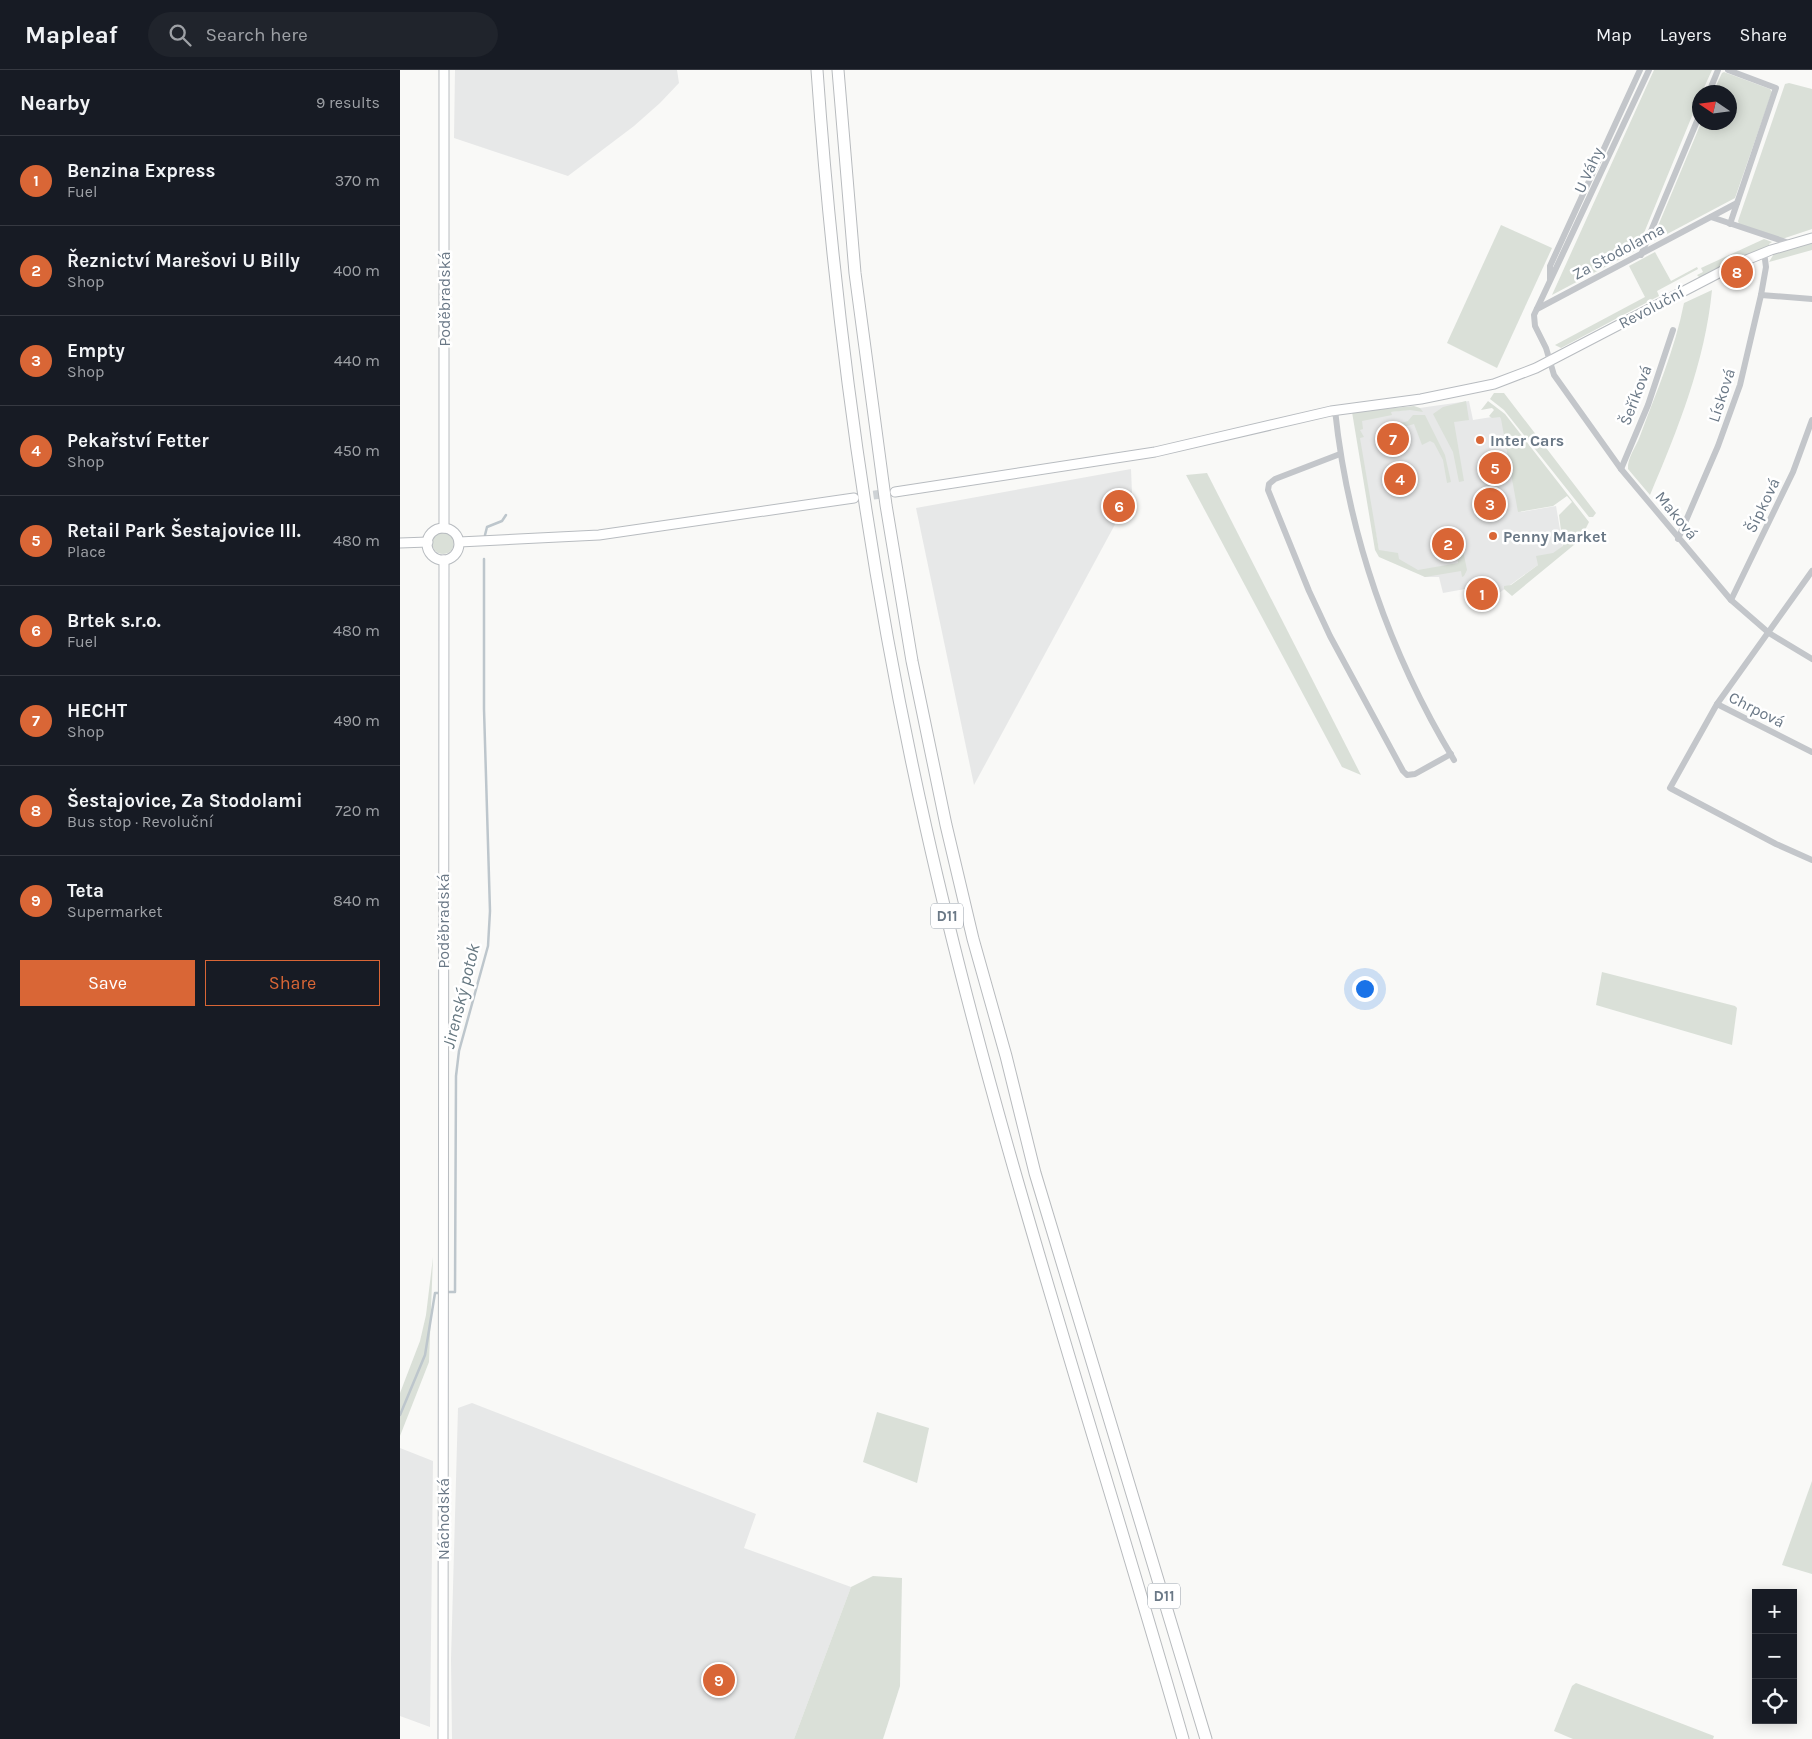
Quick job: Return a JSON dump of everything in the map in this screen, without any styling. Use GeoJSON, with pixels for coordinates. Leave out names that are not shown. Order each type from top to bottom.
{"type":"FeatureCollection","features":[{"type":"Feature","properties":{"kind":"highway","name":"D11"},"geometry":{"type":"LineString","coordinates":[[818,70],[836,276],[852,404],[892,662],[924,820],[984,1061],[1016,1178],[1183,1739]]}},
{"type":"Feature","properties":{"kind":"highway","name":"D11"},"geometry":{"type":"LineString","coordinates":[[838,70],[855,273],[886,505],[912,661],[944,816],[973,939],[1006,1056],[1034,1173],[1206,1739]]}},
{"type":"Feature","properties":{"kind":"main road","name":"Poděbradská"},"geometry":{"type":"LineString","coordinates":[[444,70],[444,528]]}},
{"type":"Feature","properties":{"kind":"main road","name":"Revoluční"},"geometry":{"type":"LineString","coordinates":[[895,492],[1155,452],[1334,410],[1421,399],[1494,384],[1515,377],[1550,361],[1698,282],[1764,252],[1812,238]]}},
{"type":"Feature","properties":{"kind":"main road"},"geometry":{"type":"LineString","coordinates":[[459,542],[599,535],[854,498]]}},
{"type":"Feature","properties":{"kind":"main road"},"geometry":{"type":"LineString","coordinates":[[444,528],[456,534],[459,542],[455,554],[444,560],[432,555],[428,542],[431,534],[444,528]]}},
{"type":"Feature","properties":{"kind":"main road"},"geometry":{"type":"LineString","coordinates":[[400,543],[428,542]]}},
{"type":"Feature","properties":{"kind":"main road","name":"Poděbradská"},"geometry":{"type":"LineString","coordinates":[[442,1299],[444,560]]}},
{"type":"Feature","properties":{"kind":"main road","name":"Náchodská"},"geometry":{"type":"LineString","coordinates":[[442,1299],[442,1739]]}},
{"type":"Feature","properties":{"kind":"street","name":"U Váhy"},"geometry":{"type":"LineString","coordinates":[[1550,281],[1550,266],[1640,70]]}},
{"type":"Feature","properties":{"kind":"street","name":"U Váhy"},"geometry":{"type":"LineString","coordinates":[[1550,361],[1534,322],[1537,309],[1649,70]]}},
{"type":"Feature","properties":{"kind":"street"},"geometry":{"type":"LineString","coordinates":[[1711,85],[1718,70]]}},
{"type":"Feature","properties":{"kind":"street"},"geometry":{"type":"LineString","coordinates":[[1728,70],[1776,88],[1730,224]]}},
{"type":"Feature","properties":{"kind":"street"},"geometry":{"type":"LineString","coordinates":[[1641,255],[1693,130]]}},
{"type":"Feature","properties":{"kind":"street","name":"Za Stodolama"},"geometry":{"type":"LineString","coordinates":[[1537,309],[1737,203]]}},
{"type":"Feature","properties":{"kind":"street"},"geometry":{"type":"LineString","coordinates":[[1711,217],[1789,244]]}},
{"type":"Feature","properties":{"kind":"street","name":"Lísková"},"geometry":{"type":"LineString","coordinates":[[1678,539],[1718,446],[1740,385],[1761,295],[1766,267],[1764,252]]}},
{"type":"Feature","properties":{"kind":"street"},"geometry":{"type":"LineString","coordinates":[[1761,295],[1812,299]]}},
{"type":"Feature","properties":{"kind":"street","name":"Šeříková"},"geometry":{"type":"LineString","coordinates":[[1621,468],[1648,405],[1673,330]]}},
{"type":"Feature","properties":{"kind":"street","name":"Maková"},"geometry":{"type":"LineString","coordinates":[[1550,361],[1554,375],[1621,468],[1678,539],[1731,600],[1769,633],[1812,659]]}},
{"type":"Feature","properties":{"kind":"street"},"geometry":{"type":"LineString","coordinates":[[1334,410],[1340,454],[1354,516],[1382,610],[1411,684],[1452,757],[1415,774],[1407,775],[1403,771],[1330,636],[1309,591],[1268,490],[1269,484],[1275,479],[1340,454]]}},
{"type":"Feature","properties":{"kind":"street","name":"Šípková"},"geometry":{"type":"LineString","coordinates":[[1731,600],[1793,472],[1812,420]]}},
{"type":"Feature","properties":{"kind":"street"},"geometry":{"type":"LineString","coordinates":[[1812,571],[1717,704],[1670,788],[1776,844],[1812,860]]}},
{"type":"Feature","properties":{"kind":"street","name":"Chrpová"},"geometry":{"type":"LineString","coordinates":[[1717,704],[1812,752]]}},
{"type":"Feature","properties":{"kind":"shaded area"},"geometry":{"type":"Polygon","coordinates":[[[455,70],[677,70],[679,83],[634,126],[568,176],[454,138],[455,70]]]}},
{"type":"Feature","properties":{"kind":"shaded area"},"geometry":{"type":"Polygon","coordinates":[[[1654,70],[1712,70],[1705,85],[1692,85],[1692,116],[1637,250],[1552,295],[1654,70]]]}},
{"type":"Feature","properties":{"kind":"shaded area"},"geometry":{"type":"Polygon","coordinates":[[[1724,72],[1770,89],[1772,92],[1735,198],[1654,241],[1653,238],[1698,130],[1737,130],[1737,85],[1716,85],[1724,72]]]}},
{"type":"Feature","properties":{"kind":"shaded area"},"geometry":{"type":"Polygon","coordinates":[[[1789,83],[1812,89],[1812,229],[1782,239],[1739,224],[1738,221],[1785,84],[1789,83]]]}},
{"type":"Feature","properties":{"kind":"shaded area"},"geometry":{"type":"Polygon","coordinates":[[[1501,225],[1552,248],[1497,368],[1447,343],[1501,225]]]}},
{"type":"Feature","properties":{"kind":"shaded area"},"geometry":{"type":"Polygon","coordinates":[[[1764,239],[1772,242],[1769,244],[1770,247],[1700,278],[1697,275],[1703,272],[1701,268],[1764,239]]]}},
{"type":"Feature","properties":{"kind":"shaded area"},"geometry":{"type":"Polygon","coordinates":[[[1812,242],[1812,250],[1769,262],[1775,252],[1812,242]]]}},
{"type":"Feature","properties":{"kind":"shaded area"},"geometry":{"type":"Polygon","coordinates":[[[1655,252],[1671,281],[1697,267],[1698,269],[1657,291],[1659,296],[1561,348],[1555,345],[1645,297],[1629,266],[1655,252]]]}},
{"type":"Feature","properties":{"kind":"shaded area"},"geometry":{"type":"Polygon","coordinates":[[[1712,290],[1697,369],[1671,445],[1650,495],[1628,469],[1629,461],[1665,371],[1684,303],[1712,290]]]}},
{"type":"Feature","properties":{"kind":"shaded area"},"geometry":{"type":"Polygon","coordinates":[[[1494,393],[1504,393],[1596,513],[1593,517],[1589,517],[1504,410],[1490,399],[1494,393]]]}},
{"type":"Feature","properties":{"kind":"shaded area"},"geometry":{"type":"Polygon","coordinates":[[[1466,401],[1469,420],[1454,422],[1464,481],[1459,482],[1453,452],[1433,414],[1443,407],[1466,401]]]}},
{"type":"Feature","properties":{"kind":"shaded area"},"geometry":{"type":"Polygon","coordinates":[[[1469,401],[1473,420],[1504,415],[1521,512],[1556,506],[1563,547],[1481,606],[1469,600],[1465,589],[1443,593],[1439,577],[1425,577],[1379,550],[1354,420],[1391,412],[1469,401]]]}},
{"type":"Feature","properties":{"kind":"shaded area"},"geometry":{"type":"Polygon","coordinates":[[[1488,401],[1505,414],[1589,522],[1580,540],[1512,596],[1504,589],[1504,586],[1511,585],[1538,565],[1536,556],[1553,553],[1563,546],[1559,515],[1572,502],[1567,496],[1553,506],[1518,512],[1501,419],[1500,417],[1492,418],[1489,416],[1494,410],[1492,408],[1481,410],[1488,401]]]}},
{"type":"Feature","properties":{"kind":"shaded area"},"geometry":{"type":"Polygon","coordinates":[[[1414,406],[1420,408],[1423,412],[1410,410],[1391,412],[1392,415],[1362,421],[1363,429],[1360,430],[1364,437],[1360,438],[1379,550],[1398,553],[1399,559],[1418,570],[1458,563],[1456,550],[1463,550],[1467,570],[1462,577],[1461,571],[1425,577],[1379,557],[1375,550],[1352,412],[1414,406]]]}},
{"type":"Feature","properties":{"kind":"shaded area"},"geometry":{"type":"Polygon","coordinates":[[[1413,415],[1425,415],[1445,455],[1451,482],[1447,483],[1443,460],[1434,443],[1430,441],[1422,445],[1414,424],[1397,429],[1397,424],[1408,421],[1413,415]]]}},
{"type":"Feature","properties":{"kind":"shaded area"},"geometry":{"type":"Polygon","coordinates":[[[1131,469],[1132,493],[974,785],[916,508],[1131,469]]]}},
{"type":"Feature","properties":{"kind":"shaded area"},"geometry":{"type":"Polygon","coordinates":[[[1207,473],[1361,775],[1342,767],[1186,475],[1207,473]]]}},
{"type":"Feature","properties":{"kind":"shaded area"},"geometry":{"type":"Polygon","coordinates":[[[439,532],[447,532],[454,539],[454,547],[447,554],[439,554],[432,547],[432,539],[439,532]]]}},
{"type":"Feature","properties":{"kind":"shaded area"},"geometry":{"type":"Polygon","coordinates":[[[1602,972],[1735,1006],[1737,1008],[1732,1045],[1596,1005],[1602,972]]]}},
{"type":"Feature","properties":{"kind":"shaded area"},"geometry":{"type":"Polygon","coordinates":[[[433,1257],[429,1362],[400,1436],[400,1393],[420,1341],[426,1315],[433,1257]]]}},
{"type":"Feature","properties":{"kind":"shaded area"},"geometry":{"type":"Polygon","coordinates":[[[472,1403],[756,1514],[744,1548],[851,1587],[794,1739],[452,1739],[451,1659],[458,1408],[472,1403]]]}},
{"type":"Feature","properties":{"kind":"shaded area"},"geometry":{"type":"Polygon","coordinates":[[[877,1412],[929,1428],[917,1483],[863,1462],[877,1412]]]}},
{"type":"Feature","properties":{"kind":"shaded area"},"geometry":{"type":"Polygon","coordinates":[[[400,1448],[433,1461],[430,1727],[400,1716],[400,1448]]]}},
{"type":"Feature","properties":{"kind":"shaded area"},"geometry":{"type":"Polygon","coordinates":[[[1812,1481],[1812,1574],[1782,1565],[1812,1481]]]}},
{"type":"Feature","properties":{"kind":"shaded area"},"geometry":{"type":"Polygon","coordinates":[[[873,1576],[902,1578],[900,1686],[883,1739],[794,1739],[851,1587],[873,1576]]]}},
{"type":"Feature","properties":{"kind":"shaded area"},"geometry":{"type":"Polygon","coordinates":[[[1576,1683],[1714,1736],[1713,1739],[1573,1739],[1554,1731],[1572,1686],[1576,1683]]]}},
{"type":"Feature","properties":{"kind":"waterway","name":"Jirenský potok"},"geometry":{"type":"LineString","coordinates":[[485,535],[487,527],[502,521],[506,515]]}},
{"type":"Feature","properties":{"kind":"waterway","name":"Jirenský potok"},"geometry":{"type":"LineString","coordinates":[[446,1292],[455,1292],[456,1076],[459,1051],[488,946],[490,911],[484,709],[484,559]]}},
{"type":"Feature","properties":{"kind":"waterway","name":"Jirenský potok"},"geometry":{"type":"LineString","coordinates":[[400,1415],[425,1355],[435,1293],[441,1293]]}},
{"type":"Feature","properties":{"kind":"tunnel"},"geometry":{"type":"LineString","coordinates":[[860,497],[889,493]]}},
{"type":"Feature","properties":{"kind":"place","name":"Šestajovice, Za Stodolami"},"geometry":{"type":"Point","coordinates":[1737,272]}},
{"type":"Feature","properties":{"kind":"place","name":"HECHT"},"geometry":{"type":"Point","coordinates":[1393,439]}},
{"type":"Feature","properties":{"kind":"place","name":"Inter Cars"},"geometry":{"type":"Point","coordinates":[1480,440]}},
{"type":"Feature","properties":{"kind":"place","name":"Retail Park Šestajovice III."},"geometry":{"type":"Point","coordinates":[1495,468]}},
{"type":"Feature","properties":{"kind":"place","name":"Pekařství Fetter"},"geometry":{"type":"Point","coordinates":[1400,479]}},
{"type":"Feature","properties":{"kind":"place","name":"Empty"},"geometry":{"type":"Point","coordinates":[1490,504]}},
{"type":"Feature","properties":{"kind":"place","name":"Brtek s.r.o."},"geometry":{"type":"Point","coordinates":[1119,506]}},
{"type":"Feature","properties":{"kind":"place","name":"Penny Market"},"geometry":{"type":"Point","coordinates":[1493,536]}},
{"type":"Feature","properties":{"kind":"place","name":"Řeznictví Marešovi U Billy"},"geometry":{"type":"Point","coordinates":[1448,544]}},
{"type":"Feature","properties":{"kind":"place","name":"Benzina Express"},"geometry":{"type":"Point","coordinates":[1482,594]}},
{"type":"Feature","properties":{"kind":"place","name":"Teta"},"geometry":{"type":"Point","coordinates":[719,1680]}}]}
